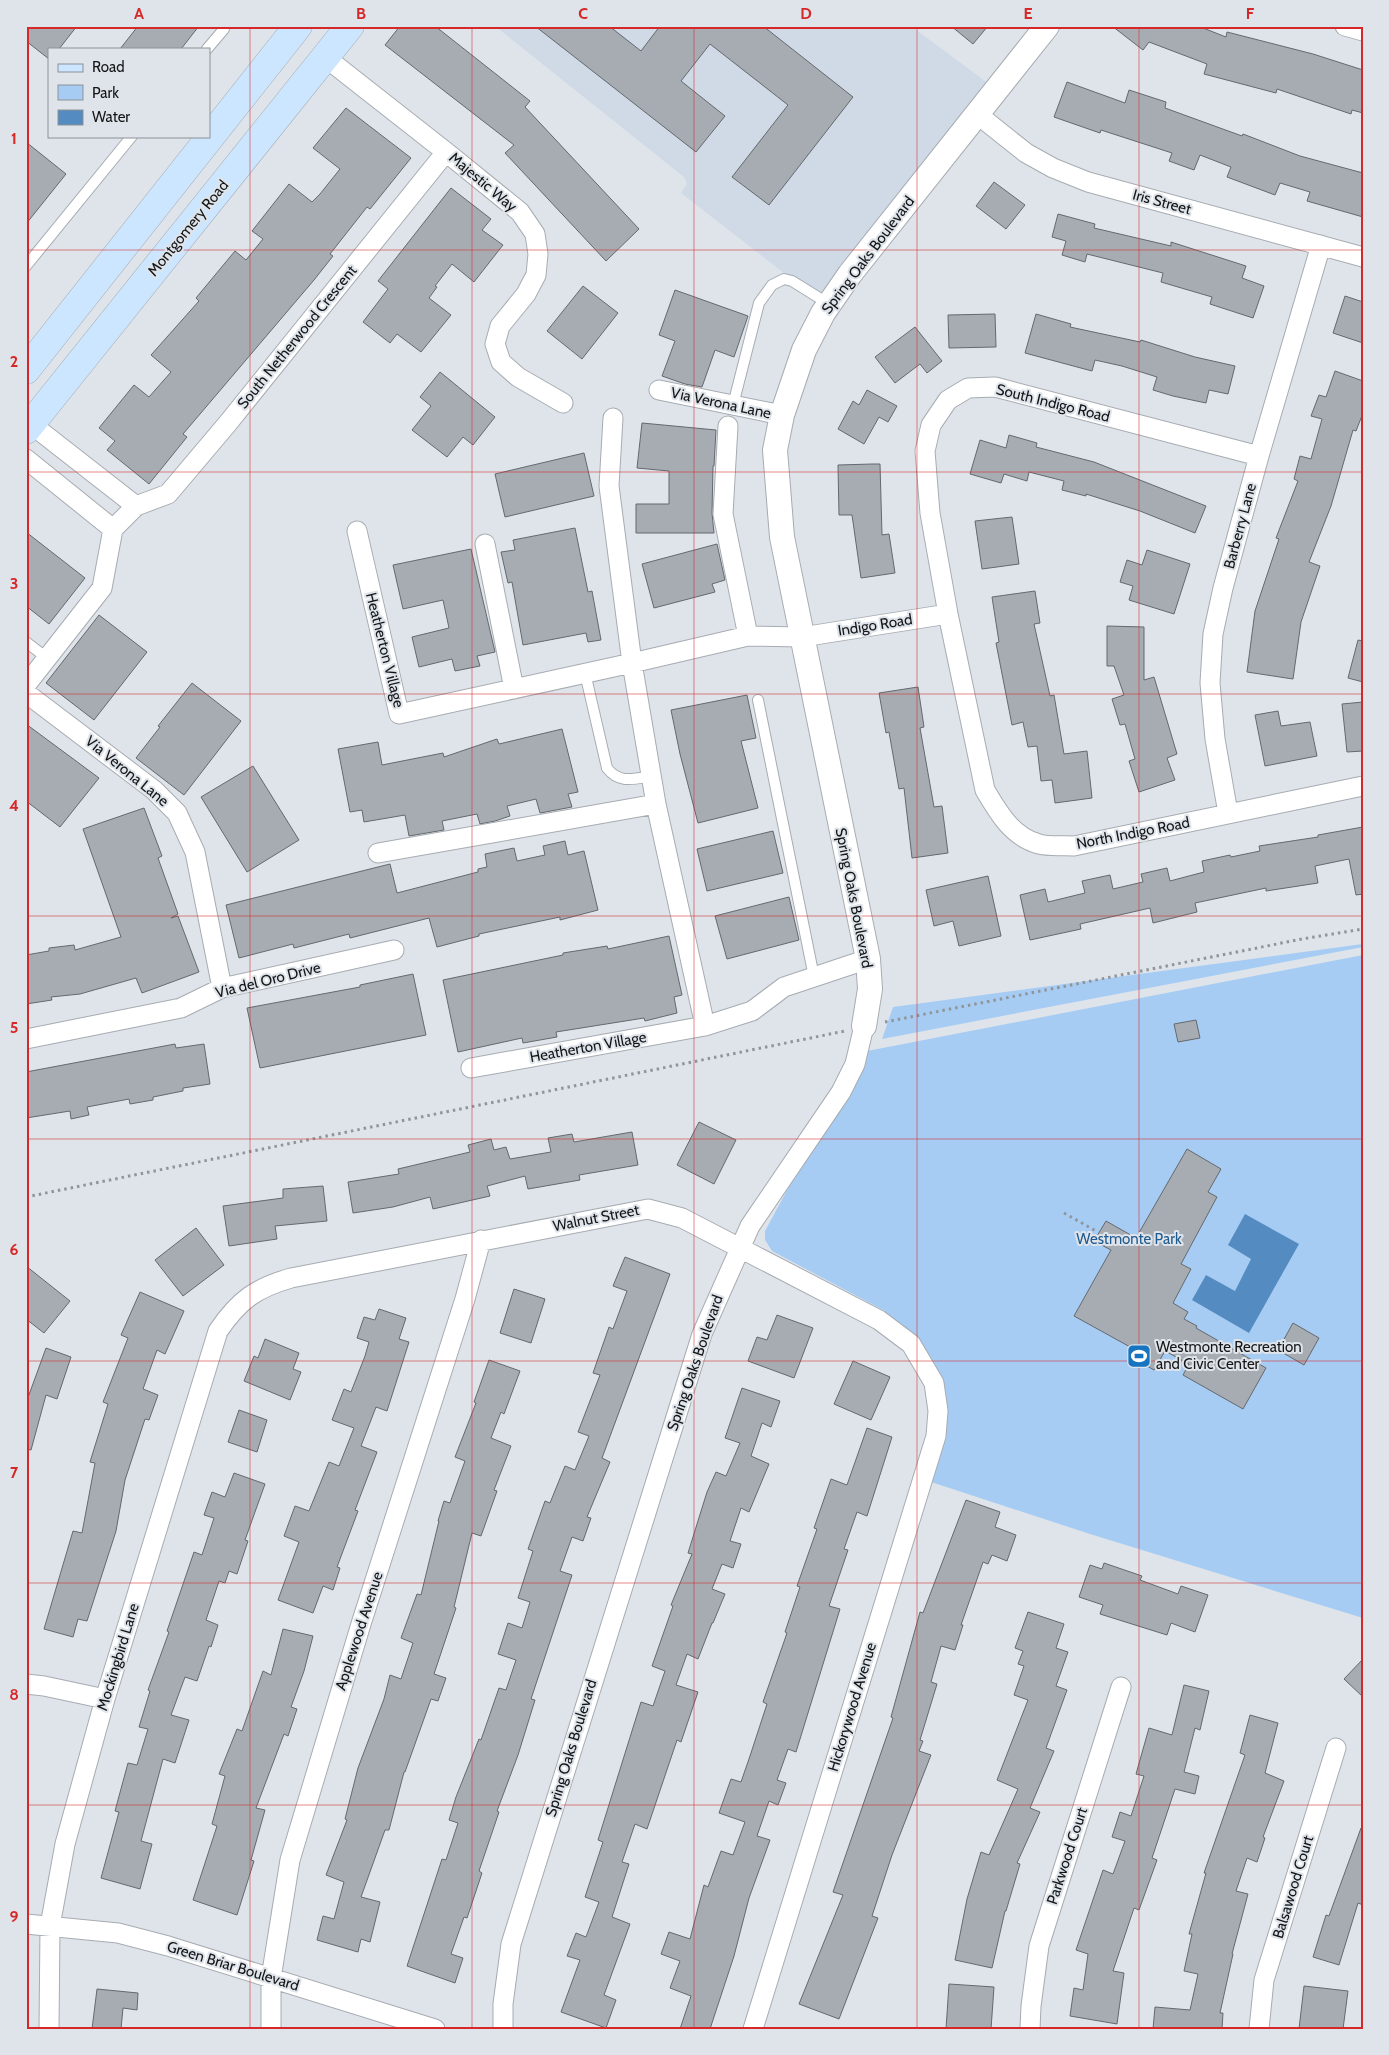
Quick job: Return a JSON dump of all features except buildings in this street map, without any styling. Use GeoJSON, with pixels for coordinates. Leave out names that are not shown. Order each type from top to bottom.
{"type":"FeatureCollection","features":[{"type":"Feature","properties":{"kind":"main road"},"geometry":{"type":"LineString","coordinates":[[210,137],[298,26]]}},
{"type":"Feature","properties":{"kind":"main road","name":"Montgomery Road"},"geometry":{"type":"LineString","coordinates":[[28,425],[350,26]]}},
{"type":"Feature","properties":{"kind":"main road"},"geometry":{"type":"LineString","coordinates":[[26,370],[209,138]]}},
{"type":"Feature","properties":{"kind":"main road"},"geometry":{"type":"LineString","coordinates":[[166,192],[197,217]]}},
{"type":"Feature","properties":{"kind":"street","name":"Spring Oaks Boulevard"},"geometry":{"type":"LineString","coordinates":[[503,2029],[503,2004],[511,1944],[702,1334],[750,1226],[841,1092],[855,1064],[864,1026],[870,990],[868,959],[782,537],[775,450],[782,415],[804,350],[829,304],[850,274],[1047,26]]}},
{"type":"Feature","properties":{"kind":"street"},"geometry":{"type":"LineString","coordinates":[[1344,26],[1363,31]]}},
{"type":"Feature","properties":{"kind":"street","name":"Majestic Way"},"geometry":{"type":"LineString","coordinates":[[325,57],[520,212],[534,234],[538,254],[536,275],[526,294],[500,326],[495,344],[501,362],[518,377],[563,403]]}},
{"type":"Feature","properties":{"kind":"street","name":"Iris Street"},"geometry":{"type":"LineString","coordinates":[[977,114],[1026,153],[1053,168],[1088,182],[1363,257]]}},
{"type":"Feature","properties":{"kind":"street","name":"South Netherwood Crescent"},"geometry":{"type":"LineString","coordinates":[[136,506],[168,494],[228,424],[446,152]]}},
{"type":"Feature","properties":{"kind":"street","name":"Barberry Lane"},"geometry":{"type":"LineString","coordinates":[[1228,813],[1215,739],[1210,683],[1213,634],[1223,588],[1259,456],[1321,245]]}},
{"type":"Feature","properties":{"kind":"street","name":"South Indigo Road"},"geometry":{"type":"LineString","coordinates":[[948,614],[930,513],[925,451],[931,425],[948,400],[968,388],[995,387],[1259,456]]}},
{"type":"Feature","properties":{"kind":"street","name":"Via Verona Lane"},"geometry":{"type":"LineString","coordinates":[[659,390],[782,415]]}},
{"type":"Feature","properties":{"kind":"street"},"geometry":{"type":"LineString","coordinates":[[613,418],[609,486],[632,663],[656,804],[705,1026]]}},
{"type":"Feature","properties":{"kind":"street"},"geometry":{"type":"LineString","coordinates":[[26,685],[102,588],[112,529],[136,506],[28,425]]}},
{"type":"Feature","properties":{"kind":"street"},"geometry":{"type":"LineString","coordinates":[[728,426],[723,514],[748,636]]}},
{"type":"Feature","properties":{"kind":"street"},"geometry":{"type":"LineString","coordinates":[[26,459],[112,529]]}},
{"type":"Feature","properties":{"kind":"street","name":"Heatherton Village"},"geometry":{"type":"LineString","coordinates":[[357,531],[399,714],[585,674],[748,636],[802,637]]}},
{"type":"Feature","properties":{"kind":"street"},"geometry":{"type":"LineString","coordinates":[[485,544],[514,689]]}},
{"type":"Feature","properties":{"kind":"street","name":"Indigo Road"},"geometry":{"type":"LineString","coordinates":[[802,637],[948,614]]}},
{"type":"Feature","properties":{"kind":"street","name":"North Indigo Road"},"geometry":{"type":"LineString","coordinates":[[948,614],[984,790],[1014,832],[1039,844],[1074,846],[1363,786]]}},
{"type":"Feature","properties":{"kind":"street","name":"Via Verona Lane"},"geometry":{"type":"LineString","coordinates":[[26,693],[154,790],[177,813],[195,852],[222,988]]}},
{"type":"Feature","properties":{"kind":"street"},"geometry":{"type":"LineString","coordinates":[[378,853],[656,804]]}},
{"type":"Feature","properties":{"kind":"street","name":"Via del Oro Drive"},"geometry":{"type":"LineString","coordinates":[[26,1039],[181,1008],[222,988],[394,950]]}},
{"type":"Feature","properties":{"kind":"street","name":"Heatherton Village"},"geometry":{"type":"LineString","coordinates":[[471,1068],[705,1026],[752,1012],[784,987],[868,959]]}},
{"type":"Feature","properties":{"kind":"street","name":"Walnut Street"},"geometry":{"type":"LineString","coordinates":[[242,1301],[266,1285],[291,1278],[648,1209],[682,1218],[879,1320],[912,1344],[934,1383]]}},
{"type":"Feature","properties":{"kind":"street","name":"Applewood Avenue"},"geometry":{"type":"LineString","coordinates":[[271,2029],[271,1978],[290,1860],[358,1633],[465,1299],[481,1240]]}},
{"type":"Feature","properties":{"kind":"street","name":"Mockingbird Lane"},"geometry":{"type":"LineString","coordinates":[[48,2029],[50,1926],[65,1844],[105,1699],[218,1331],[230,1313],[242,1301]]}},
{"type":"Feature","properties":{"kind":"street","name":"Hickorywood Avenue"},"geometry":{"type":"LineString","coordinates":[[753,2029],[936,1436],[938,1411],[934,1383]]}},
{"type":"Feature","properties":{"kind":"street"},"geometry":{"type":"LineString","coordinates":[[26,1684],[105,1699]]}},
{"type":"Feature","properties":{"kind":"street","name":"Parkwood Court"},"geometry":{"type":"LineString","coordinates":[[1030,2029],[1039,1946],[1121,1687]]}},
{"type":"Feature","properties":{"kind":"street","name":"Balsawood Court"},"geometry":{"type":"LineString","coordinates":[[1259,2029],[1264,1980],[1336,1748]]}},
{"type":"Feature","properties":{"kind":"street","name":"Green Briar Boulevard"},"geometry":{"type":"LineString","coordinates":[[26,1924],[118,1933],[168,1946],[435,2029]]}},
{"type":"Feature","properties":{"kind":"lane"},"geometry":{"type":"LineString","coordinates":[[208,48],[224,29]]}},
{"type":"Feature","properties":{"kind":"lane"},"geometry":{"type":"LineString","coordinates":[[26,266],[130,138]]}},
{"type":"Feature","properties":{"kind":"lane"},"geometry":{"type":"LineString","coordinates":[[733,405],[759,303],[772,285],[784,279],[792,281],[829,304]]}},
{"type":"Feature","properties":{"kind":"lane"},"geometry":{"type":"LineString","coordinates":[[26,642],[47,658]]}},
{"type":"Feature","properties":{"kind":"lane"},"geometry":{"type":"LineString","coordinates":[[585,674],[607,768],[611,774],[619,779],[627,780],[651,776]]}},
{"type":"Feature","properties":{"kind":"lane"},"geometry":{"type":"LineString","coordinates":[[758,700],[814,977]]}},
{"type":"Feature","properties":{"kind":"path"},"geometry":{"type":"LineString","coordinates":[[26,1197],[864,1026],[1302,939],[1363,929]]}},
{"type":"Feature","properties":{"kind":"path"},"geometry":{"type":"LineString","coordinates":[[1064,1213],[1096,1231]]}},
{"type":"Feature","properties":{"kind":"shaded area"},"geometry":{"type":"Polygon","coordinates":[[[495,26],[911,26],[989,84],[820,301],[681,193],[687,184],[684,177],[495,26]]]}},
{"type":"Feature","properties":{"kind":"green space"},"geometry":{"type":"Polygon","coordinates":[[[1363,944],[1363,947],[882,1039],[893,1007],[1363,944]]]}},
{"type":"Feature","properties":{"kind":"green space","name":"Westmonte Park"},"geometry":{"type":"Polygon","coordinates":[[[1363,955],[1363,1618],[1090,1534],[928,1481],[939,1439],[917,1338],[883,1310],[772,1251],[765,1240],[765,1231],[862,1052],[1363,955]]]}},
{"type":"Feature","properties":{"kind":"water"},"geometry":{"type":"Polygon","coordinates":[[[1245,1214],[1299,1244],[1249,1333],[1192,1300],[1206,1275],[1235,1291],[1251,1259],[1228,1245],[1245,1214]]]}},
{"type":"Feature","properties":{"kind":"place","name":"Westmonte Recreation and Civic Center"},"geometry":{"type":"Point","coordinates":[1139,1356]}}]}
